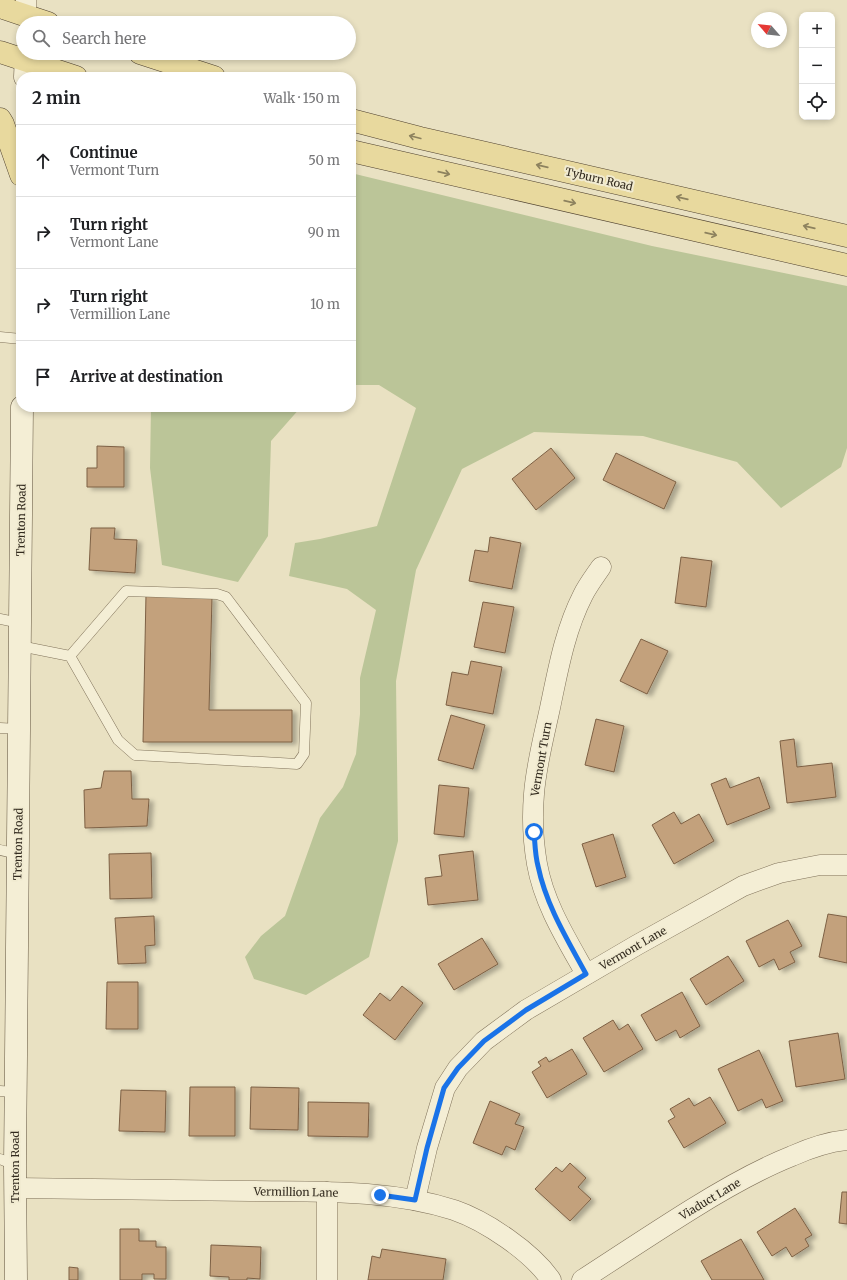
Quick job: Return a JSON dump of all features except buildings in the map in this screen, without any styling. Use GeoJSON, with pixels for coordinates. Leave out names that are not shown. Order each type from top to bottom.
{"type":"FeatureCollection","features":[{"type":"Feature","properties":{"kind":"main road"},"geometry":{"type":"LineString","coordinates":[[0,7],[26,13]]}},
{"type":"Feature","properties":{"kind":"main road"},"geometry":{"type":"LineString","coordinates":[[0,52],[16,59]]}},
{"type":"Feature","properties":{"kind":"main road"},"geometry":{"type":"LineString","coordinates":[[162,60],[199,72]]}},
{"type":"Feature","properties":{"kind":"main road"},"geometry":{"type":"LineString","coordinates":[[26,64],[57,72]]}},
{"type":"Feature","properties":{"kind":"main road"},"geometry":{"type":"LineString","coordinates":[[0,119],[16,162]]}},
{"type":"Feature","properties":{"kind":"main road","name":"Tyburn Road"},"geometry":{"type":"LineString","coordinates":[[356,121],[420,138],[847,236]]}},
{"type":"Feature","properties":{"kind":"main road"},"geometry":{"type":"LineString","coordinates":[[356,152],[847,265]]}},
{"type":"Feature","properties":{"kind":"main road","name":"Trenton Road"},"geometry":{"type":"LineString","coordinates":[[16,1280],[15,1188],[7,1162],[10,729],[20,646],[10,621],[22,412]]}},
{"type":"Feature","properties":{"kind":"street","name":"Vermont Turn"},"geometry":{"type":"LineString","coordinates":[[586,974],[560,927],[545,893],[537,865],[534,832],[534,794],[537,770],[558,670],[571,625],[583,595],[601,567]]}},
{"type":"Feature","properties":{"kind":"street","name":"Vermont Lane"},"geometry":{"type":"LineString","coordinates":[[415,1200],[427,1148],[444,1088],[458,1068],[484,1041],[526,1010],[586,974],[743,886],[779,873],[820,865],[847,865]]}},
{"type":"Feature","properties":{"kind":"street","name":"Viaduct Lane"},"geometry":{"type":"LineString","coordinates":[[582,1280],[651,1234],[767,1166],[816,1146],[834,1141],[847,1140]]}},
{"type":"Feature","properties":{"kind":"street","name":"Vermillion Lane"},"geometry":{"type":"LineString","coordinates":[[15,1188],[328,1192],[380,1195],[415,1200],[455,1210],[481,1222],[507,1238],[529,1256],[551,1280]]}},
{"type":"Feature","properties":{"kind":"street"},"geometry":{"type":"LineString","coordinates":[[327,1280],[328,1192]]}},
{"type":"Feature","properties":{"kind":"lane"},"geometry":{"type":"LineString","coordinates":[[0,337],[16,339]]}},
{"type":"Feature","properties":{"kind":"lane"},"geometry":{"type":"LineString","coordinates":[[20,646],[70,656],[118,740],[134,755],[297,764],[304,754],[306,703],[226,597],[217,594],[126,591],[70,656]]}},
{"type":"Feature","properties":{"kind":"green space"},"geometry":{"type":"Polygon","coordinates":[[[356,174],[652,246],[847,286],[847,448],[841,467],[781,508],[737,462],[643,436],[534,432],[462,469],[416,570],[396,681],[398,841],[369,957],[306,995],[254,979],[245,957],[261,936],[285,916],[320,818],[343,787],[356,754],[360,714],[360,678],[376,610],[347,589],[289,576],[295,543],[377,526],[416,408],[379,385],[356,385],[356,174]]]}},
{"type":"Feature","properties":{"kind":"green space"},"geometry":{"type":"Polygon","coordinates":[[[151,412],[297,412],[271,441],[268,536],[238,582],[162,565],[150,468],[151,412]]]}},
{"type":"Feature","properties":{"kind":"route"},"geometry":{"type":"LineString","coordinates":[[380,1195],[415,1200],[427,1148],[444,1088],[458,1068],[484,1041],[526,1010],[586,974],[560,927],[545,893],[537,865],[534,832]]}}]}
